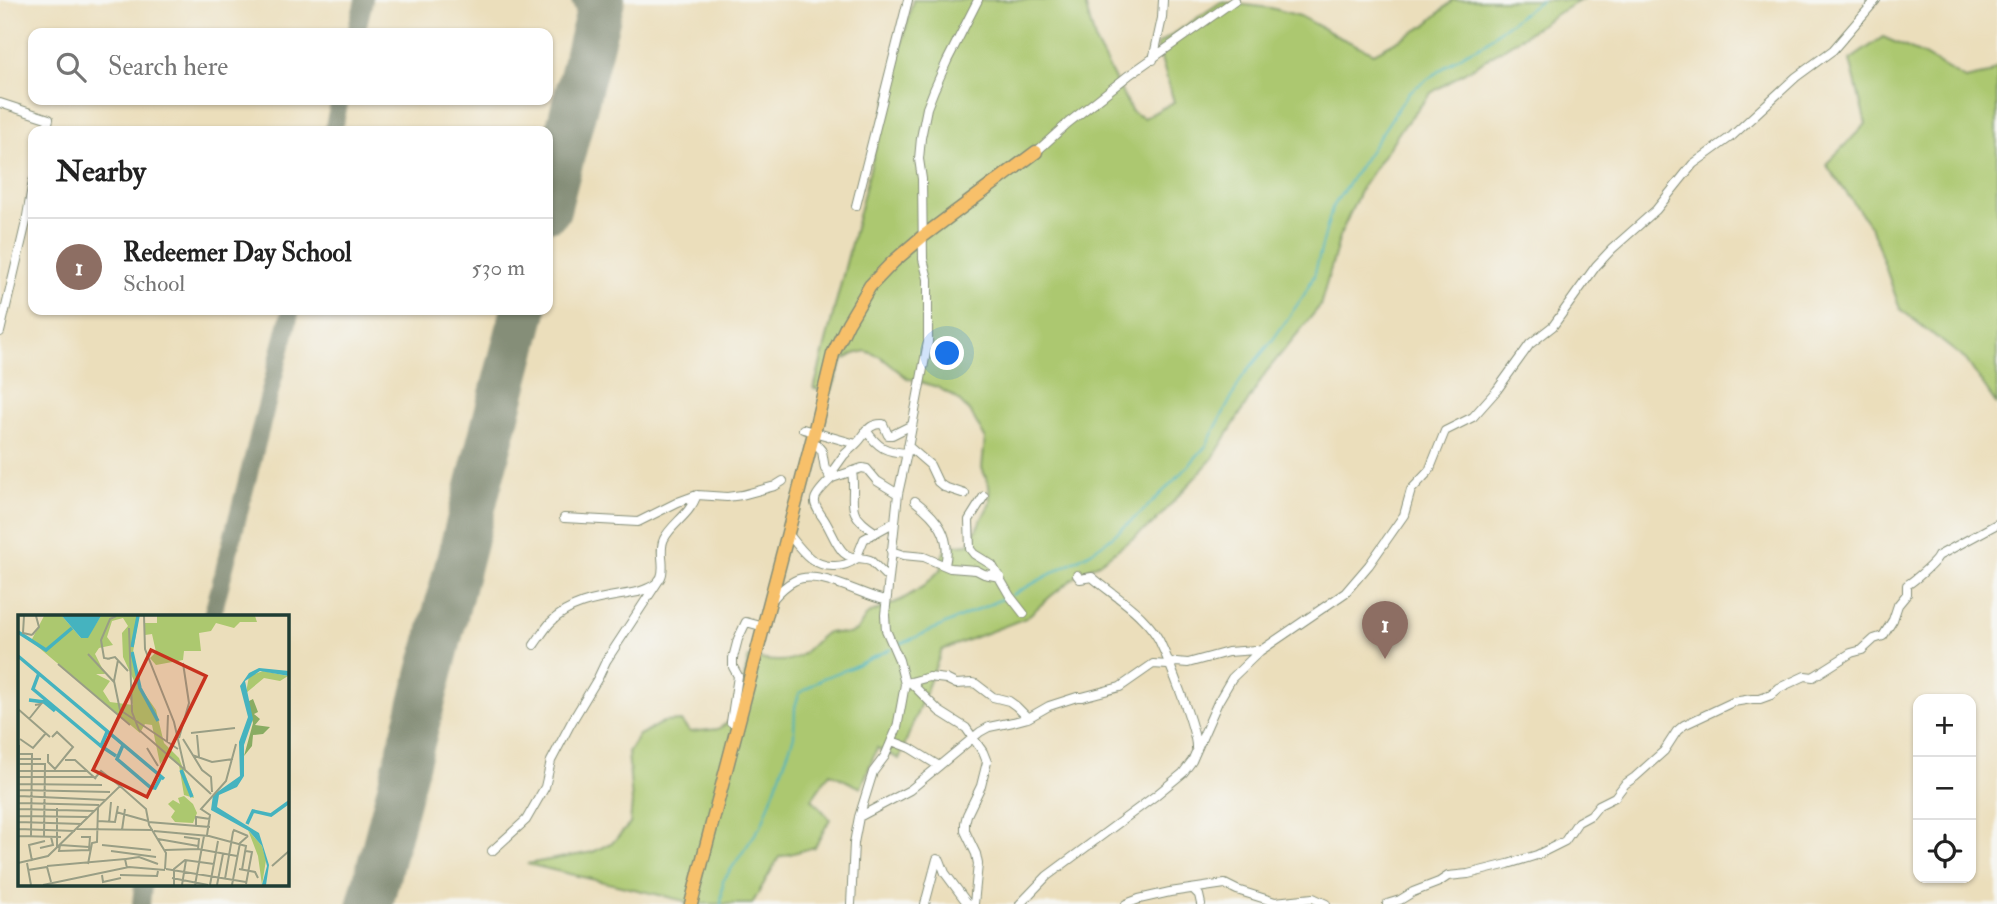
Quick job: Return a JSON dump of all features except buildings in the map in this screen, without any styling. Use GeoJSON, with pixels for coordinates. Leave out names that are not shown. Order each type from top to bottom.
{"type":"FeatureCollection","features":[{"type":"Feature","properties":{"kind":"main road"},"geometry":{"type":"LineString","coordinates":[[691,904],[832,354],[870,286],[893,262],[922,237],[1036,152]]}},
{"type":"Feature","properties":{"kind":"street"},"geometry":{"type":"LineString","coordinates":[[856,206],[908,0]]}},
{"type":"Feature","properties":{"kind":"street"},"geometry":{"type":"LineString","coordinates":[[974,904],[978,864],[965,831],[965,823],[981,786],[987,762],[966,727],[939,711],[907,683],[886,631],[885,600],[893,523],[925,360],[929,325],[919,159],[927,107],[978,0]]}},
{"type":"Feature","properties":{"kind":"street"},"geometry":{"type":"LineString","coordinates":[[1153,60],[1163,0]]}},
{"type":"Feature","properties":{"kind":"street"},"geometry":{"type":"LineString","coordinates":[[1036,152],[1129,75],[1235,0]]}},
{"type":"Feature","properties":{"kind":"street"},"geometry":{"type":"LineString","coordinates":[[1020,904],[1047,876],[1183,773],[1192,761],[1218,702],[1232,678],[1260,651],[1345,593],[1369,565],[1404,515],[1412,490],[1429,471],[1445,431],[1473,417],[1497,390],[1530,344],[1553,326],[1597,266],[1656,209],[1693,164],[1732,136],[1796,77],[1833,50],[1876,0]]}},
{"type":"Feature","properties":{"kind":"street"},"geometry":{"type":"LineString","coordinates":[[0,103],[50,119],[48,126]]}},
{"type":"Feature","properties":{"kind":"street"},"geometry":{"type":"LineString","coordinates":[[0,332],[28,210]]}},
{"type":"Feature","properties":{"kind":"street"},"geometry":{"type":"LineString","coordinates":[[887,577],[870,560],[856,559],[845,554],[815,504],[816,495],[844,455],[866,430],[873,425],[883,424],[888,435],[892,435],[912,425]]}},
{"type":"Feature","properties":{"kind":"street"},"geometry":{"type":"LineString","coordinates":[[866,430],[878,446],[887,450],[908,450],[930,465],[944,486],[965,494]]}},
{"type":"Feature","properties":{"kind":"street"},"geometry":{"type":"LineString","coordinates":[[810,434],[856,444]]}},
{"type":"Feature","properties":{"kind":"street"},"geometry":{"type":"LineString","coordinates":[[810,434],[822,451],[825,469],[830,477]]}},
{"type":"Feature","properties":{"kind":"street"},"geometry":{"type":"LineString","coordinates":[[830,477],[862,467],[877,481],[898,494]]}},
{"type":"Feature","properties":{"kind":"street"},"geometry":{"type":"LineString","coordinates":[[852,471],[854,483],[851,505],[861,523],[875,532]]}},
{"type":"Feature","properties":{"kind":"street"},"geometry":{"type":"LineString","coordinates":[[564,518],[638,522],[697,495],[742,495],[775,486],[783,481]]}},
{"type":"Feature","properties":{"kind":"street"},"geometry":{"type":"LineString","coordinates":[[492,851],[526,820],[545,787],[551,761],[570,723],[606,661],[659,580],[662,573],[661,548],[664,538],[686,514],[697,495]]}},
{"type":"Feature","properties":{"kind":"street"},"geometry":{"type":"LineString","coordinates":[[984,496],[969,520],[970,549],[992,565],[1024,614]]}},
{"type":"Feature","properties":{"kind":"street"},"geometry":{"type":"LineString","coordinates":[[915,501],[930,513],[942,530],[947,548],[945,565]]}},
{"type":"Feature","properties":{"kind":"street"},"geometry":{"type":"LineString","coordinates":[[787,533],[809,559],[817,564],[840,566],[856,559],[863,539],[893,523]]}},
{"type":"Feature","properties":{"kind":"street"},"geometry":{"type":"LineString","coordinates":[[1387,904],[1448,876],[1508,864],[1537,855],[1565,841],[1578,822],[1591,815],[1599,805],[1615,797],[1625,784],[1664,751],[1684,725],[1733,702],[1771,695],[1779,688],[1805,676],[1813,677],[1851,653],[1862,650],[1874,639],[1883,636],[1907,594],[1907,585],[1933,565],[1938,556],[1997,524]]}},
{"type":"Feature","properties":{"kind":"street"},"geometry":{"type":"LineString","coordinates":[[891,551],[924,557],[950,568],[976,570],[1000,577]]}},
{"type":"Feature","properties":{"kind":"street"},"geometry":{"type":"LineString","coordinates":[[1077,575],[1080,579],[1092,577],[1143,619],[1158,639],[1196,741],[1196,751]]}},
{"type":"Feature","properties":{"kind":"street"},"geometry":{"type":"LineString","coordinates":[[768,604],[792,581],[802,577],[818,577],[885,600]]}},
{"type":"Feature","properties":{"kind":"street"},"geometry":{"type":"LineString","coordinates":[[534,645],[550,624],[568,609],[582,603],[638,592],[659,580]]}},
{"type":"Feature","properties":{"kind":"street"},"geometry":{"type":"LineString","coordinates":[[731,722],[738,676],[733,667],[733,658],[738,639],[746,622],[757,625]]}},
{"type":"Feature","properties":{"kind":"street"},"geometry":{"type":"LineString","coordinates":[[859,817],[910,790],[989,727],[1028,718],[1049,706],[1119,687],[1153,664],[1188,663],[1228,652],[1260,651]]}},
{"type":"Feature","properties":{"kind":"street"},"geometry":{"type":"LineString","coordinates":[[907,683],[929,677],[946,679],[956,684],[972,682],[993,697],[1009,701],[1028,718]]}},
{"type":"Feature","properties":{"kind":"street"},"geometry":{"type":"LineString","coordinates":[[851,904],[854,844],[859,817],[873,772],[897,728],[907,683]]}},
{"type":"Feature","properties":{"kind":"street"},"geometry":{"type":"LineString","coordinates":[[892,741],[910,748],[939,766]]}},
{"type":"Feature","properties":{"kind":"street"},"geometry":{"type":"LineString","coordinates":[[925,904],[938,859],[968,904]]}},
{"type":"Feature","properties":{"kind":"street"},"geometry":{"type":"LineString","coordinates":[[1126,904],[1153,895],[1225,884],[1275,902],[1313,898],[1326,904]]}},
{"type":"Feature","properties":{"kind":"street"},"geometry":{"type":"LineString","coordinates":[[1193,889],[1199,895],[1200,904]]}},
{"type":"Feature","properties":{"kind":"green space"},"geometry":{"type":"Polygon","coordinates":[[[913,0],[1084,0],[1096,44],[1132,112],[1144,118],[1174,102],[1157,45],[1221,2],[1271,8],[1300,16],[1374,53],[1425,26],[1451,0],[1581,0],[1431,93],[1402,128],[1362,187],[1341,233],[1320,306],[1266,372],[1213,458],[1154,523],[1099,563],[1083,571],[1026,618],[942,650],[899,759],[877,748],[861,788],[830,773],[812,799],[830,819],[815,847],[779,857],[752,904],[685,904],[685,901],[527,864],[593,852],[613,842],[630,824],[632,802],[628,752],[639,735],[663,722],[681,721],[690,732],[718,729],[733,719],[749,657],[789,660],[801,655],[827,632],[849,634],[857,630],[868,614],[901,600],[924,586],[942,568],[941,559],[947,546],[969,544],[990,503],[989,485],[982,468],[985,438],[971,413],[956,398],[937,387],[907,378],[881,357],[866,351],[843,360],[831,392],[814,389],[913,0]]]}},
{"type":"Feature","properties":{"kind":"green space"},"geometry":{"type":"Polygon","coordinates":[[[1883,37],[1924,55],[1965,79],[1988,74],[1997,67],[1997,405],[1966,360],[1900,309],[1872,229],[1826,164],[1866,124],[1850,60],[1883,37]]]}},
{"type":"Feature","properties":{"kind":"waterway"},"geometry":{"type":"LineString","coordinates":[[1012,595],[1107,541],[1141,513],[1206,446],[1243,376],[1272,341],[1304,295],[1314,276],[1332,208],[1409,92],[1465,53],[1484,44],[1542,0]]}},
{"type":"Feature","properties":{"kind":"waterway"},"geometry":{"type":"LineString","coordinates":[[896,646],[1006,597]]}},
{"type":"Feature","properties":{"kind":"waterway"},"geometry":{"type":"LineString","coordinates":[[721,904],[723,881],[762,824],[794,736],[795,707],[799,694],[823,678],[891,649]]}},
{"type":"Feature","properties":{"kind":"taxiway"},"geometry":{"type":"LineString","coordinates":[[357,28],[364,0]]}},
{"type":"Feature","properties":{"kind":"taxiway"},"geometry":{"type":"LineString","coordinates":[[580,0],[595,31]]}},
{"type":"Feature","properties":{"kind":"taxiway"},"geometry":{"type":"LineString","coordinates":[[334,126],[339,105]]}},
{"type":"Feature","properties":{"kind":"taxiway"},"geometry":{"type":"LineString","coordinates":[[213,615],[290,315]]}},
{"type":"Feature","properties":{"kind":"taxiway"},"geometry":{"type":"LineString","coordinates":[[141,904],[143,886]]}},
{"type":"Feature","properties":{"kind":"runway"},"geometry":{"type":"LineString","coordinates":[[553,190],[602,0]]}},
{"type":"Feature","properties":{"kind":"runway"},"geometry":{"type":"LineString","coordinates":[[370,904],[523,315]]}},
{"type":"Feature","properties":{"kind":"place","name":"Redeemer Day School"},"geometry":{"type":"Point","coordinates":[1385,659]}}]}
